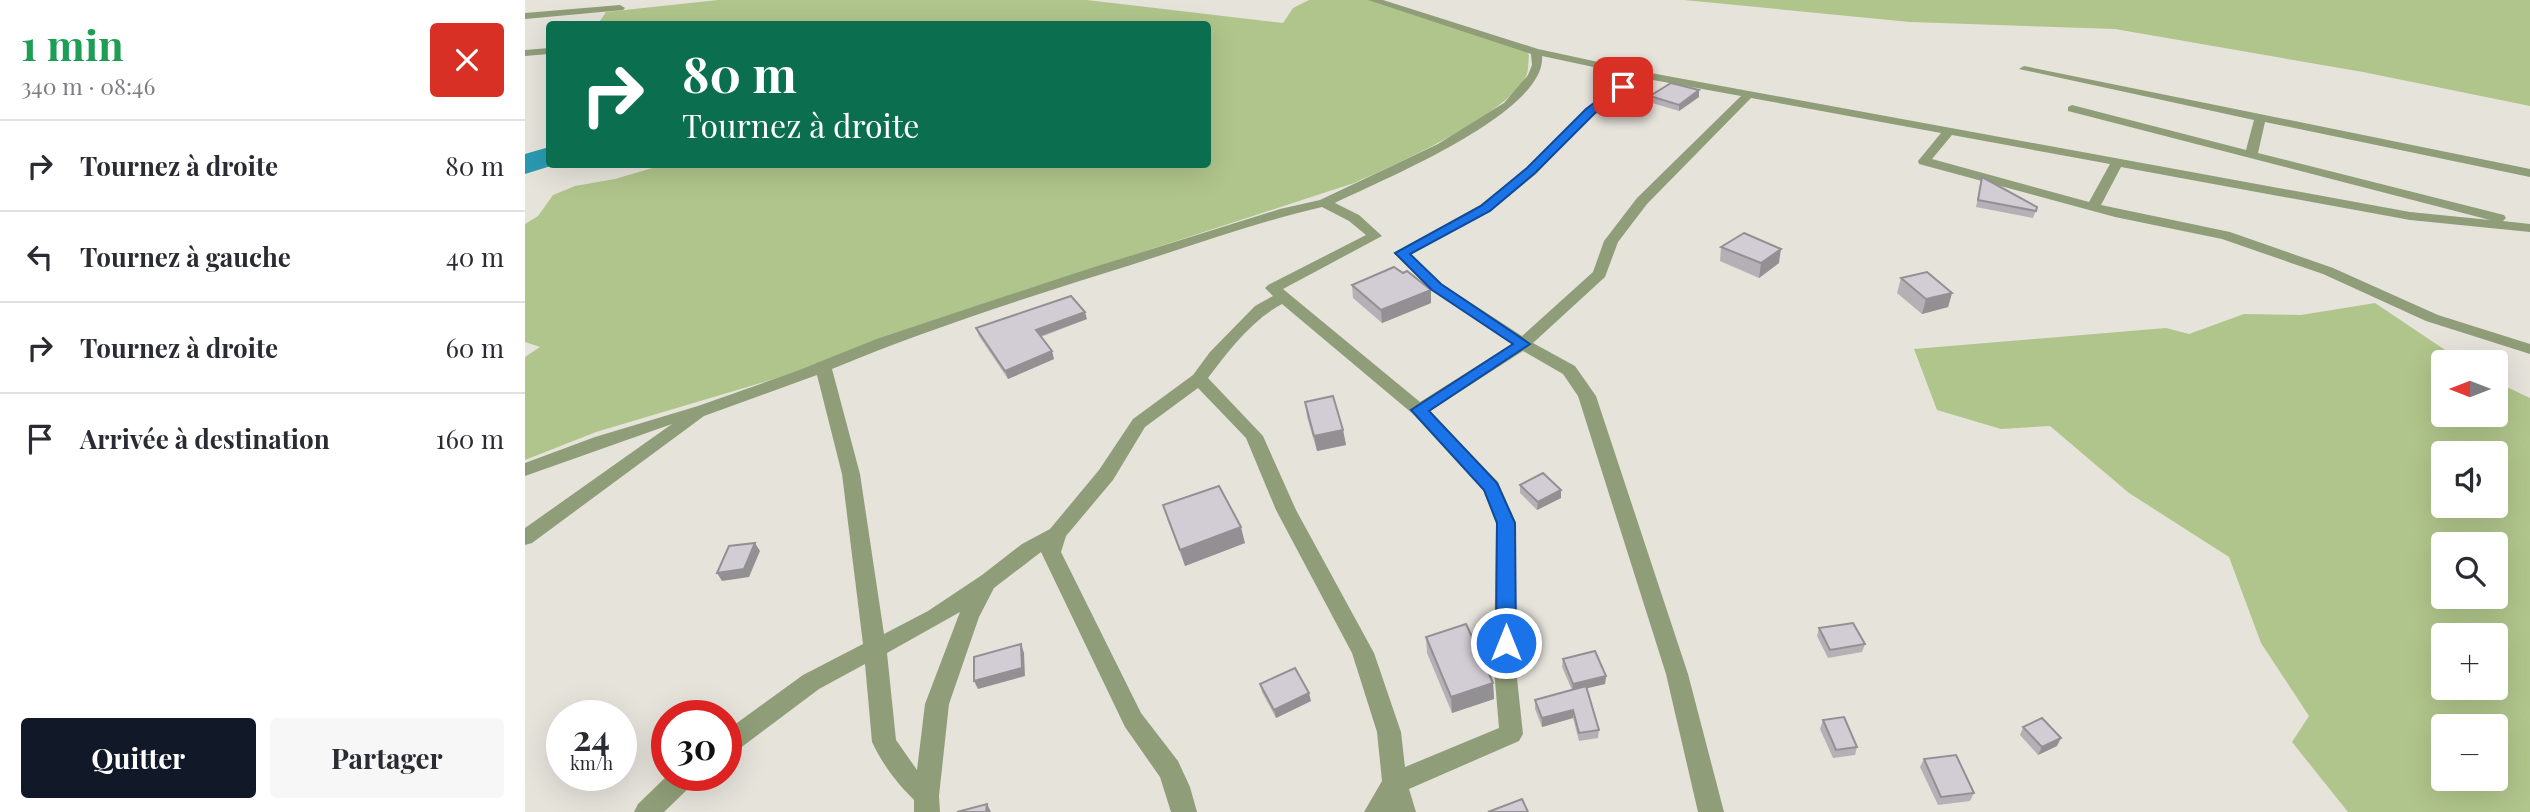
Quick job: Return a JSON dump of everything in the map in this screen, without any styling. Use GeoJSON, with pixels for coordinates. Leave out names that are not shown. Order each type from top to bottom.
{"type":"FeatureCollection","features":[{"type":"Feature","properties":{"kind":"street"},"geometry":{"type":"LineString","coordinates":[[1373,0],[1537,52],[1640,74],[2410,216],[2530,227]]}},
{"type":"Feature","properties":{"kind":"street"},"geometry":{"type":"LineString","coordinates":[[525,16],[620,8]]}},
{"type":"Feature","properties":{"kind":"street"},"geometry":{"type":"LineString","coordinates":[[525,53],[546,51]]}},
{"type":"Feature","properties":{"kind":"street"},"geometry":{"type":"LineString","coordinates":[[525,470],[657,422],[704,410],[823,367],[885,341],[1093,272],[1285,212],[1324,203],[1443,147],[1508,105],[1533,76],[1537,65],[1537,52]]}},
{"type":"Feature","properties":{"kind":"street"},"geometry":{"type":"LineString","coordinates":[[2024,69],[2530,173]]}},
{"type":"Feature","properties":{"kind":"street"},"geometry":{"type":"LineString","coordinates":[[1401,253],[1485,208],[1531,171],[1590,111],[1640,74]]}},
{"type":"Feature","properties":{"kind":"street"},"geometry":{"type":"LineString","coordinates":[[1419,410],[1523,344],[1600,274],[1611,241],[1642,201],[1748,95]]}},
{"type":"Feature","properties":{"kind":"street"},"geometry":{"type":"LineString","coordinates":[[2072,109],[2252,153],[2530,227]]}},
{"type":"Feature","properties":{"kind":"street"},"geometry":{"type":"LineString","coordinates":[[2252,153],[2260,118]]}},
{"type":"Feature","properties":{"kind":"street"},"geometry":{"type":"LineString","coordinates":[[1948,132],[1924,161],[2094,207],[2201,230],[2271,250],[2328,271],[2406,309],[2530,349]]}},
{"type":"Feature","properties":{"kind":"street"},"geometry":{"type":"LineString","coordinates":[[2094,207],[2117,163]]}},
{"type":"Feature","properties":{"kind":"street"},"geometry":{"type":"LineString","coordinates":[[1324,203],[1354,218],[1401,253],[1437,287],[1523,344],[1569,370],[1587,396],[1677,674],[1711,812]]}},
{"type":"Feature","properties":{"kind":"street"},"geometry":{"type":"LineString","coordinates":[[1375,236],[1273,288],[1419,410],[1491,487],[1506,523],[1505,669],[1511,734],[1395,783],[1377,812]]}},
{"type":"Feature","properties":{"kind":"street"},"geometry":{"type":"LineString","coordinates":[[1184,812],[1178,787],[1169,769],[1133,720],[1051,552],[1057,534],[1106,475],[1139,423],[1199,379],[1216,356],[1261,309],[1283,297]]}},
{"type":"Feature","properties":{"kind":"street"},"geometry":{"type":"LineString","coordinates":[[823,367],[851,474],[871,608],[884,742],[900,770],[926,804]]}},
{"type":"Feature","properties":{"kind":"street"},"geometry":{"type":"LineString","coordinates":[[1199,379],[1254,436],[1286,510],[1363,653],[1389,732],[1395,783],[1403,812]]}},
{"type":"Feature","properties":{"kind":"street"},"geometry":{"type":"LineString","coordinates":[[525,538],[704,410]]}},
{"type":"Feature","properties":{"kind":"street"},"geometry":{"type":"LineString","coordinates":[[742,733],[811,682],[936,617],[1029,549],[1057,534]]}},
{"type":"Feature","properties":{"kind":"street"},"geometry":{"type":"LineString","coordinates":[[926,804],[937,704],[968,617],[986,583]]}},
{"type":"Feature","properties":{"kind":"street"},"geometry":{"type":"LineString","coordinates":[[647,812],[669,791]]}},
{"type":"Feature","properties":{"kind":"green space"},"geometry":{"type":"Polygon","coordinates":[[[718,0],[1087,0],[1283,23],[1293,8],[1309,0],[1374,0],[1520,45],[1529,55],[1526,76],[1514,92],[1496,107],[1448,138],[1354,183],[882,337],[801,371],[596,432],[525,460],[525,357],[540,347],[525,342],[525,224],[538,216],[553,195],[575,186],[615,179],[652,168],[1211,168],[1211,21],[600,21],[606,12],[718,0]]]}},
{"type":"Feature","properties":{"kind":"green space"},"geometry":{"type":"Polygon","coordinates":[[[1684,0],[2530,0],[2530,106],[2363,72],[2115,29],[1910,22],[1684,0]]]}},
{"type":"Feature","properties":{"kind":"green space"},"geometry":{"type":"Polygon","coordinates":[[[2375,303],[2445,350],[2431,350],[2431,427],[2508,427],[2508,388],[2530,398],[2530,812],[2348,812],[2292,742],[2309,716],[2261,643],[2229,557],[2129,493],[2050,426],[2001,429],[1937,410],[1914,349],[2166,328],[2189,334],[2244,314],[2301,315],[2375,303]]]}},
{"type":"Feature","properties":{"kind":"water"},"geometry":{"type":"Polygon","coordinates":[[[546,148],[546,167],[525,174],[525,154],[546,148]]]}},
{"type":"Feature","properties":{"kind":"building"},"geometry":{"type":"Polygon","coordinates":[[[1671,83],[1699,90],[1679,105],[1650,96],[1671,83]]]}},
{"type":"Feature","properties":{"kind":"building"},"geometry":{"type":"Polygon","coordinates":[[[1982,177],[2037,207],[2036,211],[1978,200],[1982,177]]]}},
{"type":"Feature","properties":{"kind":"building"},"geometry":{"type":"Polygon","coordinates":[[[1744,233],[1781,249],[1761,263],[1721,247],[1744,233]]]}},
{"type":"Feature","properties":{"kind":"building"},"geometry":{"type":"Polygon","coordinates":[[[1394,267],[1403,273],[1407,271],[1431,290],[1381,310],[1352,285],[1394,267]]]}},
{"type":"Feature","properties":{"kind":"building"},"geometry":{"type":"Polygon","coordinates":[[[1927,272],[1952,293],[1926,299],[1901,278],[1927,272]]]}},
{"type":"Feature","properties":{"kind":"building"},"geometry":{"type":"Polygon","coordinates":[[[1071,296],[1085,312],[1036,330],[1052,351],[1005,371],[976,328],[1071,296]]]}},
{"type":"Feature","properties":{"kind":"building"},"geometry":{"type":"Polygon","coordinates":[[[1333,396],[1343,430],[1314,436],[1305,402],[1333,396]]]}},
{"type":"Feature","properties":{"kind":"building"},"geometry":{"type":"Polygon","coordinates":[[[1543,473],[1561,490],[1538,502],[1520,485],[1543,473]]]}},
{"type":"Feature","properties":{"kind":"building"},"geometry":{"type":"Polygon","coordinates":[[[1219,486],[1241,527],[1180,550],[1163,505],[1219,486]]]}},
{"type":"Feature","properties":{"kind":"building"},"geometry":{"type":"Polygon","coordinates":[[[755,543],[744,569],[717,573],[729,546],[755,543]]]}},
{"type":"Feature","properties":{"kind":"building"},"geometry":{"type":"Polygon","coordinates":[[[1853,623],[1865,644],[1830,650],[1819,628],[1853,623]]]}},
{"type":"Feature","properties":{"kind":"building"},"geometry":{"type":"Polygon","coordinates":[[[1466,624],[1474,641],[1491,636],[1491,656],[1482,658],[1493,683],[1451,697],[1426,637],[1466,624]]]}},
{"type":"Feature","properties":{"kind":"building"},"geometry":{"type":"Polygon","coordinates":[[[1523,634],[1531,653],[1519,656],[1519,636],[1523,634]]]}},
{"type":"Feature","properties":{"kind":"building"},"geometry":{"type":"Polygon","coordinates":[[[1021,644],[1022,668],[974,681],[974,657],[1021,644]]]}},
{"type":"Feature","properties":{"kind":"building"},"geometry":{"type":"Polygon","coordinates":[[[1595,651],[1606,676],[1573,684],[1563,659],[1595,651]]]}},
{"type":"Feature","properties":{"kind":"building"},"geometry":{"type":"Polygon","coordinates":[[[1295,668],[1309,693],[1274,710],[1260,684],[1295,668]]]}},
{"type":"Feature","properties":{"kind":"building"},"geometry":{"type":"Polygon","coordinates":[[[1586,686],[1599,730],[1579,733],[1573,710],[1542,718],[1535,700],[1586,686]]]}},
{"type":"Feature","properties":{"kind":"building"},"geometry":{"type":"Polygon","coordinates":[[[1844,717],[1857,747],[1836,750],[1823,720],[1844,717]]]}},
{"type":"Feature","properties":{"kind":"building"},"geometry":{"type":"Polygon","coordinates":[[[2042,718],[2061,738],[2042,747],[2023,727],[2042,718]]]}},
{"type":"Feature","properties":{"kind":"building"},"geometry":{"type":"Polygon","coordinates":[[[1956,755],[1974,793],[1941,797],[1924,759],[1956,755]]]}},
{"type":"Feature","properties":{"kind":"building"},"geometry":{"type":"Polygon","coordinates":[[[1522,799],[1528,812],[1488,812],[1522,799]]]}},
{"type":"Feature","properties":{"kind":"building"},"geometry":{"type":"Polygon","coordinates":[[[987,804],[986,812],[957,812],[987,804]]]}},
{"type":"Feature","properties":{"kind":"route"},"geometry":{"type":"LineString","coordinates":[[1506,643],[1506,523],[1491,487],[1419,410],[1523,344],[1437,287],[1401,253],[1485,208],[1531,171],[1590,111],[1623,87]]}}]}
